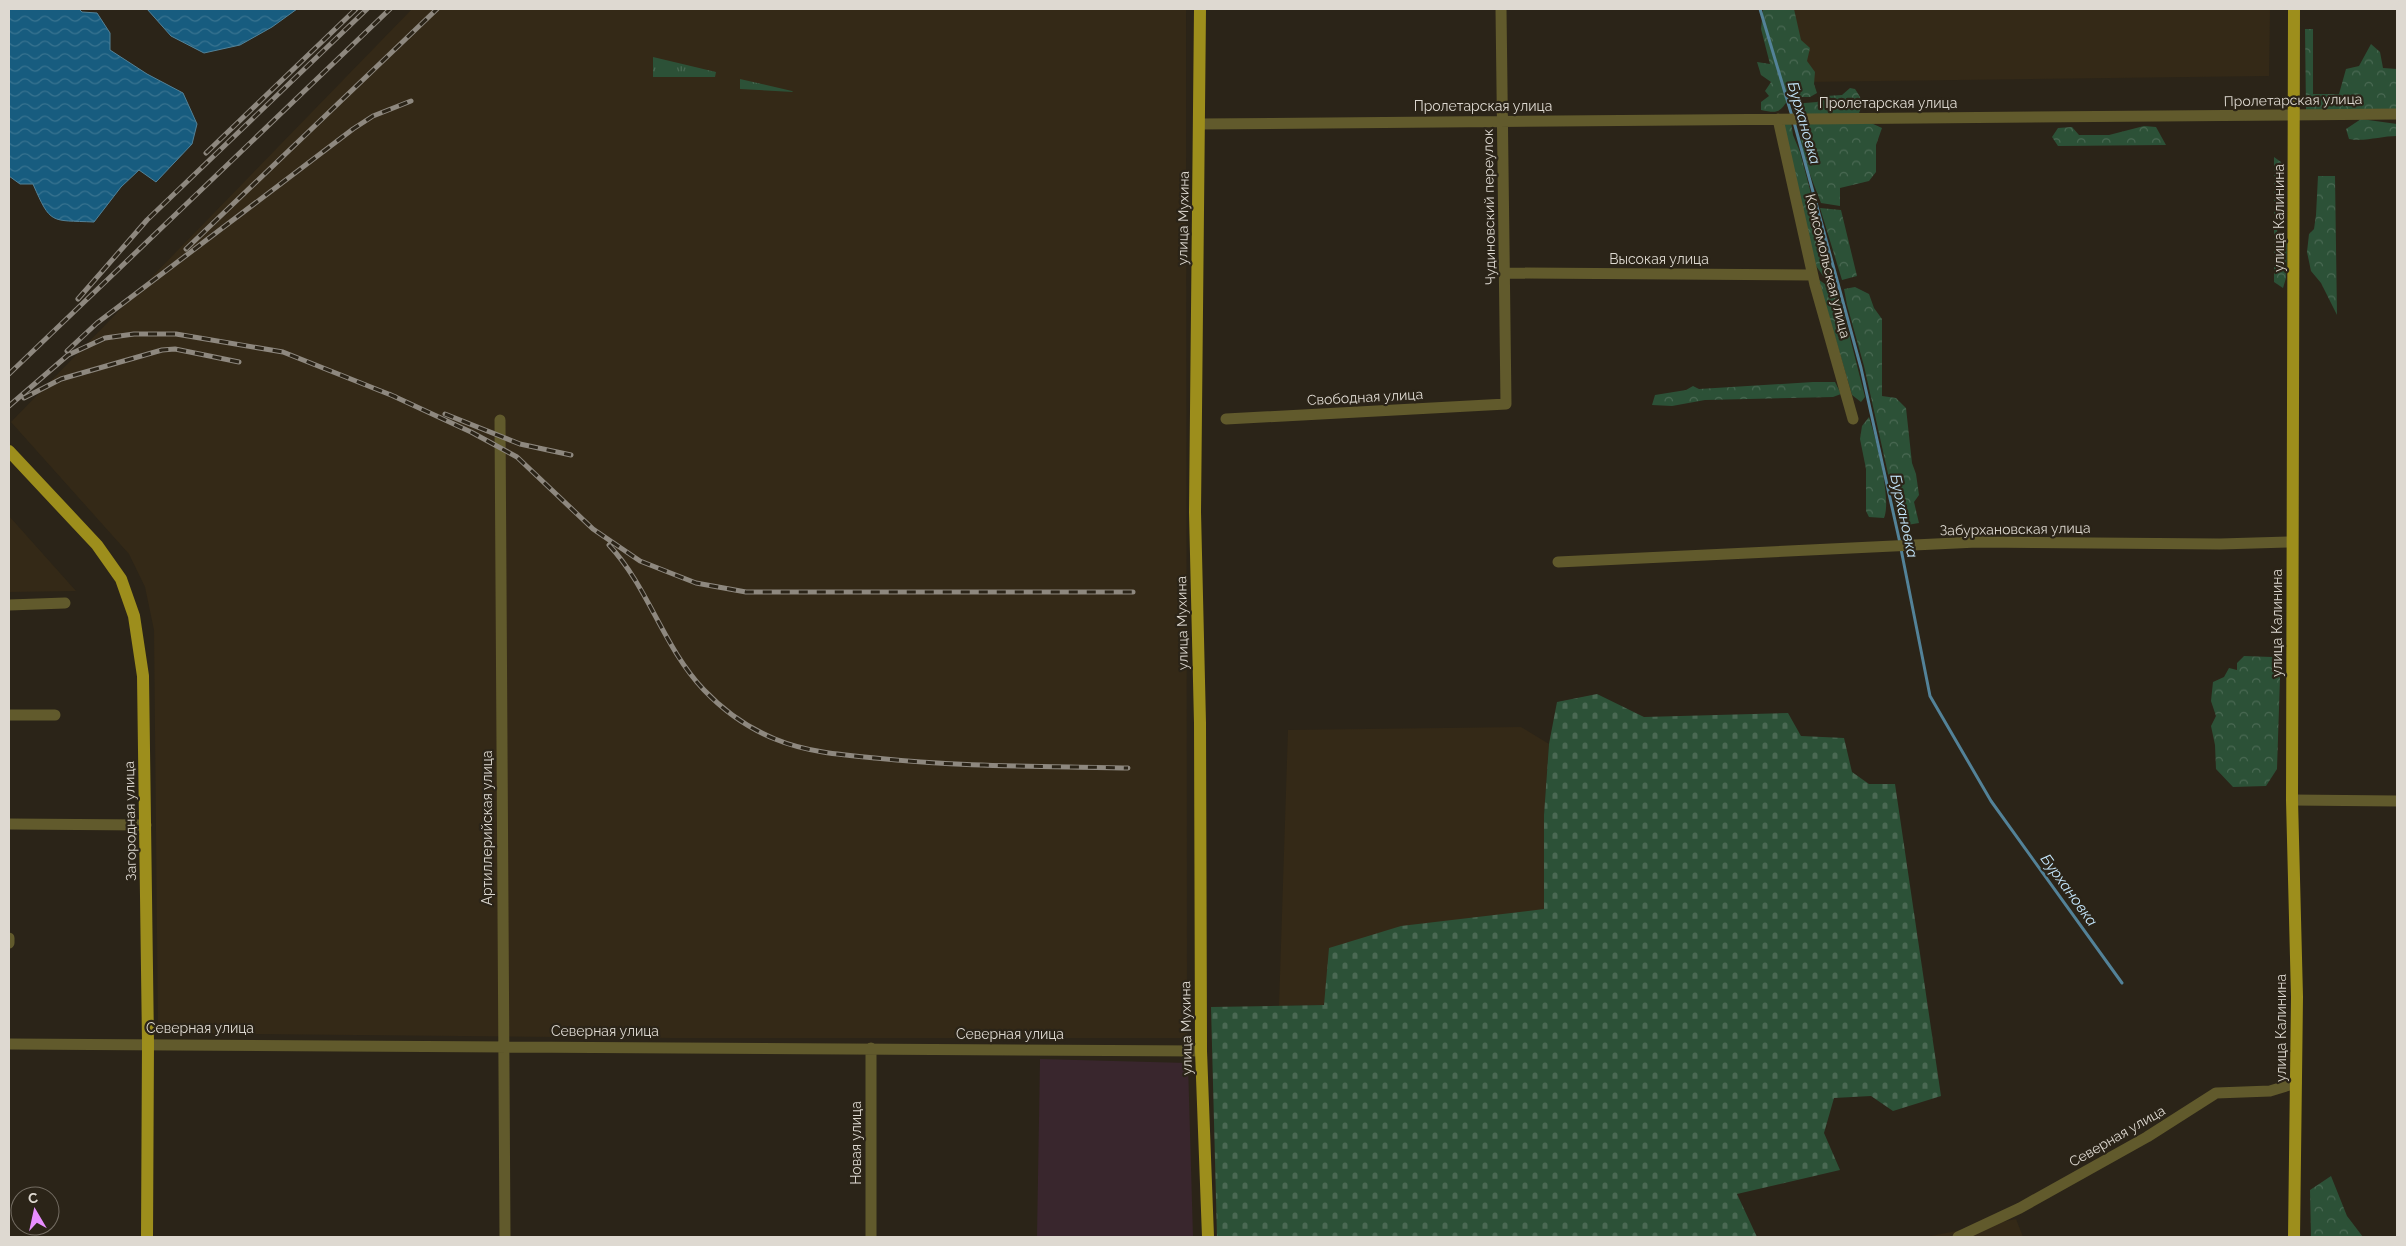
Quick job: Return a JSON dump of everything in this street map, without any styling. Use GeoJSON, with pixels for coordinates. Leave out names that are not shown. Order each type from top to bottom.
{"type":"FeatureCollection","features":[{"type":"Feature","properties":{"kind":"main road","name":"улица Мухина"},"geometry":{"type":"LineString","coordinates":[[1200,9],[1195,512],[1200,723],[1201,1051],[1208,1237]]}},
{"type":"Feature","properties":{"kind":"main road","name":"улица Калинина"},"geometry":{"type":"LineString","coordinates":[[2294,9],[2292,542],[2292,800],[2296,1083],[2294,1237]]}},
{"type":"Feature","properties":{"kind":"main road","name":"Загородная улица"},"geometry":{"type":"LineString","coordinates":[[9,451],[97,545],[121,579],[134,616],[143,676],[148,1043],[147,1237]]}},
{"type":"Feature","properties":{"kind":"street","name":"Чудиновский переулок"},"geometry":{"type":"LineString","coordinates":[[1501,9],[1506,404]]}},
{"type":"Feature","properties":{"kind":"street","name":"Пролетарская улица"},"geometry":{"type":"LineString","coordinates":[[1199,124],[2397,114]]}},
{"type":"Feature","properties":{"kind":"street","name":"Комсомольская улица"},"geometry":{"type":"LineString","coordinates":[[1788,119],[1812,275],[1852,419]]}},
{"type":"Feature","properties":{"kind":"street","name":"Высокая улица"},"geometry":{"type":"LineString","coordinates":[[1505,274],[1812,275]]}},
{"type":"Feature","properties":{"kind":"street","name":"Свободная улица"},"geometry":{"type":"LineString","coordinates":[[1226,419],[1506,404]]}},
{"type":"Feature","properties":{"kind":"street","name":"Артиллерийская улица"},"geometry":{"type":"LineString","coordinates":[[500,420],[502,1046],[505,1237]]}},
{"type":"Feature","properties":{"kind":"street","name":"Забурхановская улица"},"geometry":{"type":"LineString","coordinates":[[1558,562],[2000,541],[2220,544],[2292,542]]}},
{"type":"Feature","properties":{"kind":"street"},"geometry":{"type":"LineString","coordinates":[[9,604],[64,603]]}},
{"type":"Feature","properties":{"kind":"street"},"geometry":{"type":"LineString","coordinates":[[9,715],[55,716]]}},
{"type":"Feature","properties":{"kind":"street"},"geometry":{"type":"LineString","coordinates":[[2292,800],[2397,801]]}},
{"type":"Feature","properties":{"kind":"street"},"geometry":{"type":"LineString","coordinates":[[9,824],[146,825]]}},
{"type":"Feature","properties":{"kind":"street"},"geometry":{"type":"LineString","coordinates":[[9,938],[9,943]]}},
{"type":"Feature","properties":{"kind":"street","name":"Северная улица"},"geometry":{"type":"LineString","coordinates":[[9,1044],[148,1043],[1201,1051]]}},
{"type":"Feature","properties":{"kind":"street","name":"Новая улица"},"geometry":{"type":"LineString","coordinates":[[870,1237],[871,1048]]}},
{"type":"Feature","properties":{"kind":"street","name":"Северная улица"},"geometry":{"type":"LineString","coordinates":[[1958,1237],[2020,1208],[2130,1146],[2216,1093],[2270,1091],[2296,1083]]}},
{"type":"Feature","properties":{"kind":"shaded area"},"geometry":{"type":"Polygon","coordinates":[[[412,9],[1186,9],[1187,1038],[670,1038],[158,1033],[154,630],[145,587],[129,554],[11,422],[412,9]]]}},
{"type":"Feature","properties":{"kind":"shaded area"},"geometry":{"type":"Polygon","coordinates":[[[1780,9],[2270,9],[2269,76],[1804,82],[1780,9]]]}},
{"type":"Feature","properties":{"kind":"shaded area"},"geometry":{"type":"Polygon","coordinates":[[[9,516],[76,591],[9,592],[9,516]]]}},
{"type":"Feature","properties":{"kind":"shaded area"},"geometry":{"type":"Polygon","coordinates":[[[1521,727],[1549,744],[1544,815],[1544,909],[1324,1005],[1279,1006],[1288,730],[1521,727]]]}},
{"type":"Feature","properties":{"kind":"shaded area"},"geometry":{"type":"Polygon","coordinates":[[[1040,1059],[1188,1063],[1193,1237],[1037,1237],[1040,1059]]]}},
{"type":"Feature","properties":{"kind":"shaded area"},"geometry":{"type":"Polygon","coordinates":[[[2016,1219],[2023,1237],[1926,1237],[2016,1219]]]}},
{"type":"Feature","properties":{"kind":"green space"},"geometry":{"type":"Polygon","coordinates":[[[1763,9],[1794,9],[1801,40],[1810,48],[1807,61],[1815,72],[1814,84],[1817,93],[1810,97],[1790,97],[1781,109],[1775,112],[1761,110],[1761,102],[1769,96],[1765,91],[1771,82],[1761,75],[1757,62],[1770,64],[1761,29],[1763,9]]]}},
{"type":"Feature","properties":{"kind":"green space"},"geometry":{"type":"Polygon","coordinates":[[[2305,29],[2313,29],[2313,94],[2339,94],[2346,69],[2359,66],[2371,44],[2380,52],[2383,68],[2397,69],[2396,109],[2306,110],[2305,29]]]}},
{"type":"Feature","properties":{"kind":"green space"},"geometry":{"type":"Polygon","coordinates":[[[653,57],[716,72],[715,77],[653,77],[653,57]]]}},
{"type":"Feature","properties":{"kind":"green space"},"geometry":{"type":"Polygon","coordinates":[[[740,79],[792,91],[793,92],[740,89],[740,79]]]}},
{"type":"Feature","properties":{"kind":"green space"},"geometry":{"type":"Polygon","coordinates":[[[1850,88],[1855,89],[1861,99],[1862,105],[1858,115],[1800,114],[1793,111],[1792,104],[1817,102],[1826,96],[1842,95],[1850,88]]]}},
{"type":"Feature","properties":{"kind":"green space"},"geometry":{"type":"Polygon","coordinates":[[[2361,119],[2397,124],[2397,136],[2361,140],[2349,139],[2346,129],[2361,119]]]}},
{"type":"Feature","properties":{"kind":"green space"},"geometry":{"type":"Polygon","coordinates":[[[1848,121],[1871,123],[1882,128],[1876,145],[1876,172],[1869,181],[1840,188],[1840,206],[1821,203],[1804,154],[1800,125],[1848,121]]]}},
{"type":"Feature","properties":{"kind":"green space"},"geometry":{"type":"Polygon","coordinates":[[[1782,122],[1791,122],[1793,135],[1800,152],[1833,277],[1826,280],[1816,266],[1782,122]]]}},
{"type":"Feature","properties":{"kind":"green space"},"geometry":{"type":"Polygon","coordinates":[[[2144,126],[2156,127],[2166,145],[2058,146],[2052,137],[2058,128],[2072,127],[2079,135],[2109,135],[2144,126]]]}},
{"type":"Feature","properties":{"kind":"green space"},"geometry":{"type":"Polygon","coordinates":[[[2274,157],[2281,162],[2284,172],[2279,183],[2277,234],[2287,241],[2286,278],[2283,288],[2274,282],[2274,157]]]}},
{"type":"Feature","properties":{"kind":"green space"},"geometry":{"type":"Polygon","coordinates":[[[2318,176],[2335,176],[2337,315],[2321,283],[2311,271],[2307,252],[2309,234],[2314,229],[2318,176]]]}},
{"type":"Feature","properties":{"kind":"green space"},"geometry":{"type":"Polygon","coordinates":[[[1820,208],[1841,210],[1857,276],[1842,280],[1820,208]]]}},
{"type":"Feature","properties":{"kind":"green space"},"geometry":{"type":"Polygon","coordinates":[[[1818,279],[1833,290],[1841,302],[1865,397],[1861,402],[1852,395],[1818,279]]]}},
{"type":"Feature","properties":{"kind":"green space"},"geometry":{"type":"Polygon","coordinates":[[[1855,287],[1869,294],[1874,308],[1882,319],[1882,396],[1896,398],[1906,408],[1912,463],[1916,474],[1919,495],[1914,502],[1919,523],[1907,525],[1899,523],[1864,366],[1844,289],[1855,287]]]}},
{"type":"Feature","properties":{"kind":"green space"},"geometry":{"type":"Polygon","coordinates":[[[1835,382],[1841,394],[1833,397],[1705,400],[1672,406],[1652,405],[1655,395],[1686,390],[1693,386],[1699,389],[1835,382]]]}},
{"type":"Feature","properties":{"kind":"green space"},"geometry":{"type":"Polygon","coordinates":[[[1869,417],[1885,483],[1886,509],[1884,518],[1869,517],[1866,511],[1866,469],[1860,439],[1862,426],[1869,417]]]}},
{"type":"Feature","properties":{"kind":"green space"},"geometry":{"type":"Polygon","coordinates":[[[2244,656],[2272,657],[2278,668],[2280,678],[2277,769],[2266,786],[2233,787],[2216,769],[2215,745],[2211,726],[2216,716],[2211,701],[2213,682],[2224,677],[2229,668],[2237,670],[2237,663],[2244,656]]]}},
{"type":"Feature","properties":{"kind":"green space"},"geometry":{"type":"Polygon","coordinates":[[[1597,694],[1644,717],[1788,713],[1801,736],[1844,738],[1852,772],[1869,784],[1895,784],[1941,1096],[1893,1111],[1871,1096],[1834,1098],[1824,1133],[1840,1170],[1737,1194],[1757,1237],[1217,1237],[1211,1007],[1324,1005],[1329,948],[1401,926],[1544,909],[1544,815],[1549,744],[1557,702],[1597,694]]]}},
{"type":"Feature","properties":{"kind":"green space"},"geometry":{"type":"Polygon","coordinates":[[[2331,1176],[2347,1216],[2363,1237],[2311,1237],[2310,1190],[2331,1176]]]}},
{"type":"Feature","properties":{"kind":"water"},"geometry":{"type":"Polygon","coordinates":[[[9,9],[79,9],[82,12],[97,13],[110,33],[110,50],[147,74],[183,93],[197,124],[192,144],[156,182],[139,170],[121,187],[94,222],[68,221],[54,218],[44,207],[33,184],[20,184],[9,176],[9,9]]]}},
{"type":"Feature","properties":{"kind":"water"},"geometry":{"type":"Polygon","coordinates":[[[147,9],[297,9],[272,27],[240,45],[204,53],[171,36],[147,9]]]}},
{"type":"Feature","properties":{"kind":"waterway","name":"Бурхановка"},"geometry":{"type":"LineString","coordinates":[[1760,9],[1792,116]]}},
{"type":"Feature","properties":{"kind":"waterway","name":"Бурхановка"},"geometry":{"type":"LineString","coordinates":[[1794,122],[1861,368],[1900,543]]}},
{"type":"Feature","properties":{"kind":"waterway","name":"Бурхановка"},"geometry":{"type":"LineString","coordinates":[[1901,549],[1930,696],[1991,801],[2122,983]]}},
{"type":"Feature","properties":{"kind":"railway"},"geometry":{"type":"LineString","coordinates":[[206,153],[356,9]]}},
{"type":"Feature","properties":{"kind":"railway"},"geometry":{"type":"LineString","coordinates":[[78,299],[147,220],[367,9]]}},
{"type":"Feature","properties":{"kind":"railway"},"geometry":{"type":"LineString","coordinates":[[9,374],[390,9]]}},
{"type":"Feature","properties":{"kind":"railway"},"geometry":{"type":"LineString","coordinates":[[186,249],[437,9]]}},
{"type":"Feature","properties":{"kind":"railway"},"geometry":{"type":"LineString","coordinates":[[67,351],[97,323],[353,129],[373,116],[411,101]]}},
{"type":"Feature","properties":{"kind":"railway"},"geometry":{"type":"LineString","coordinates":[[9,406],[68,355],[105,338],[134,334],[176,334],[283,352],[396,397]]}},
{"type":"Feature","properties":{"kind":"railway"},"geometry":{"type":"LineString","coordinates":[[24,398],[61,379],[162,350],[175,349],[239,362]]}},
{"type":"Feature","properties":{"kind":"railway"},"geometry":{"type":"LineString","coordinates":[[389,394],[471,432],[517,457],[593,529],[640,561],[696,583],[746,592],[1133,592]]}},
{"type":"Feature","properties":{"kind":"railway"},"geometry":{"type":"LineString","coordinates":[[445,414],[520,444],[571,455]]}},
{"type":"Feature","properties":{"kind":"railway"},"geometry":{"type":"LineString","coordinates":[[609,545],[635,580],[677,655],[704,690],[737,718],[755,730],[775,739],[799,747],[824,752],[907,761],[1002,766],[1128,768]]}}]}
